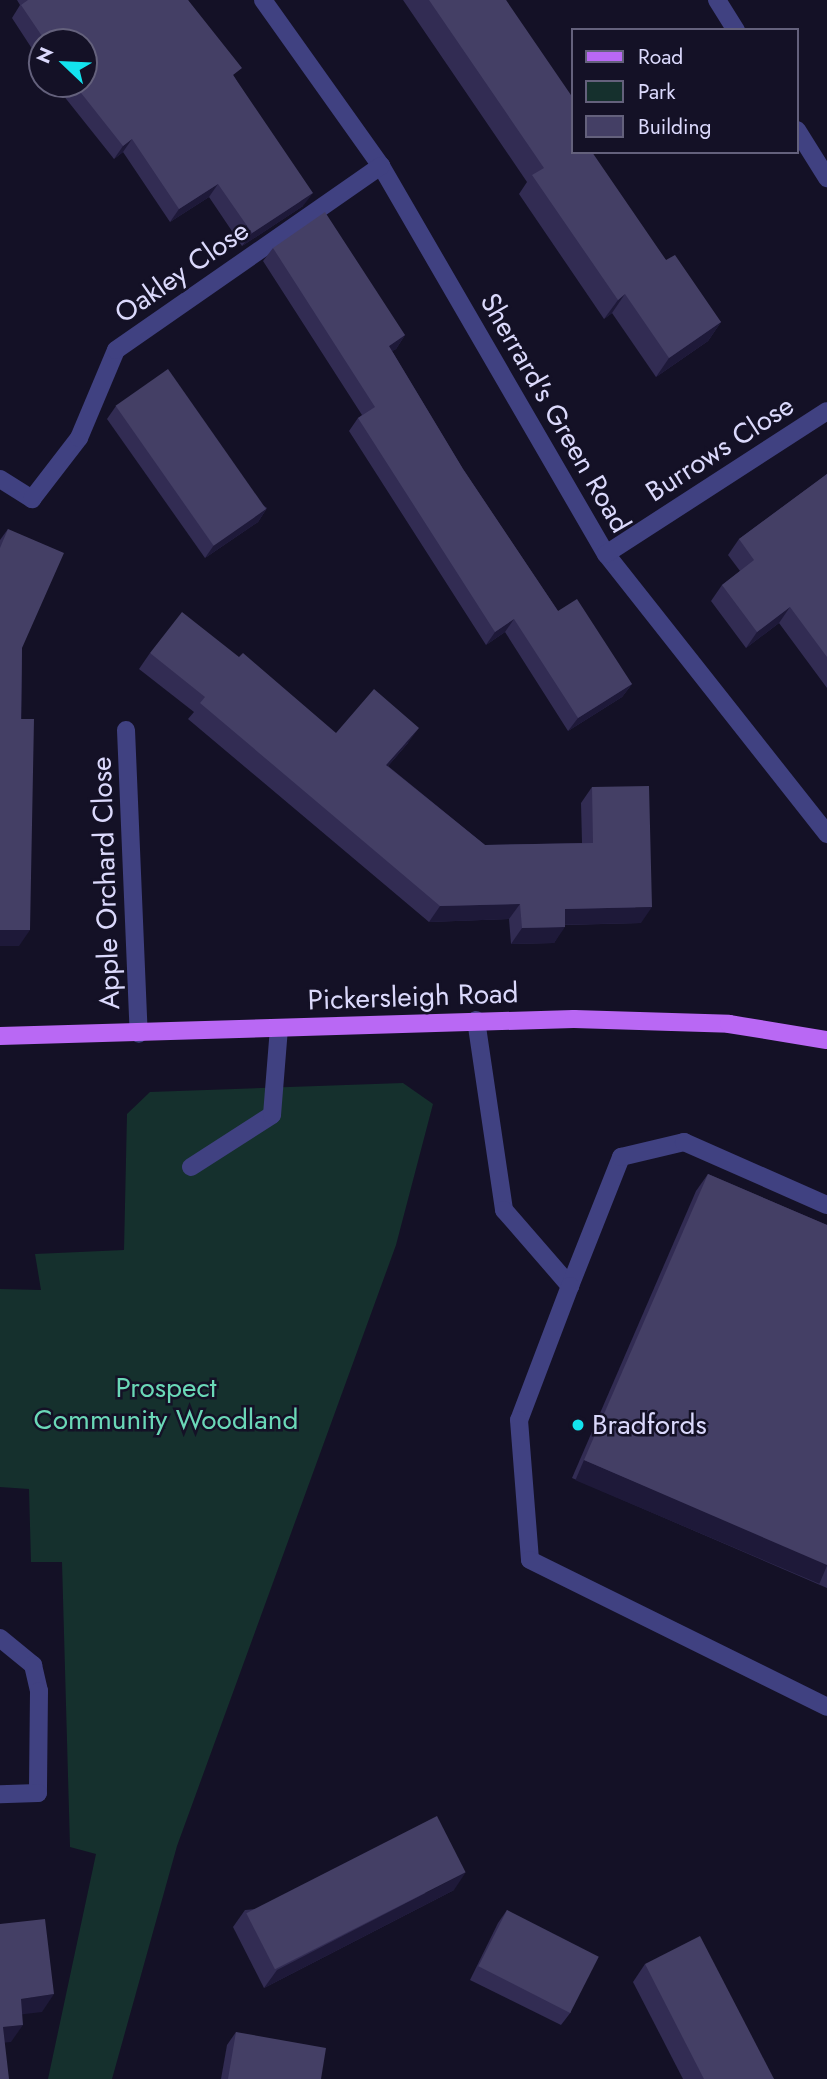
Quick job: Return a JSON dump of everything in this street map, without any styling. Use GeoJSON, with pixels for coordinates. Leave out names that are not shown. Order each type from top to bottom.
{"type":"FeatureCollection","features":[{"type":"Feature","properties":{"kind":"main road","name":"Pickersleigh Road"},"geometry":{"type":"LineString","coordinates":[[0,1036],[139,1034],[476,1020],[729,1024],[826,1035]]}},
{"type":"Feature","properties":{"kind":"street","name":"Sherrard's Green Road"},"geometry":{"type":"LineString","coordinates":[[263,0],[381,166],[606,554],[827,834]]}},
{"type":"Feature","properties":{"kind":"street"},"geometry":{"type":"LineString","coordinates":[[717,0],[735,28]]}},
{"type":"Feature","properties":{"kind":"street"},"geometry":{"type":"LineString","coordinates":[[799,133],[827,178]]}},
{"type":"Feature","properties":{"kind":"street","name":"Oakley Close"},"geometry":{"type":"LineString","coordinates":[[0,479],[32,499],[79,438],[116,350],[381,166]]}},
{"type":"Feature","properties":{"kind":"street","name":"Burrows Close"},"geometry":{"type":"LineString","coordinates":[[606,554],[827,411]]}},
{"type":"Feature","properties":{"kind":"street","name":"Apple Orchard Close"},"geometry":{"type":"LineString","coordinates":[[126,730],[139,1034]]}},
{"type":"Feature","properties":{"kind":"street"},"geometry":{"type":"LineString","coordinates":[[476,1020],[504,1210],[570,1286]]}},
{"type":"Feature","properties":{"kind":"street"},"geometry":{"type":"LineString","coordinates":[[191,1167],[272,1115],[279,1028]]}},
{"type":"Feature","properties":{"kind":"street"},"geometry":{"type":"LineString","coordinates":[[827,1205],[684,1142],[621,1157],[519,1420],[530,1560],[827,1707]]}},
{"type":"Feature","properties":{"kind":"street"},"geometry":{"type":"LineString","coordinates":[[0,1639],[33,1665],[36,1678],[38,1793],[0,1794]]}},
{"type":"Feature","properties":{"kind":"green space","name":"Prospect Community Woodland"},"geometry":{"type":"Polygon","coordinates":[[[403,1083],[433,1104],[396,1245],[177,1846],[112,2079],[48,2079],[96,1854],[70,1847],[62,1562],[31,1562],[29,1489],[0,1487],[0,1289],[41,1290],[35,1254],[124,1250],[127,1114],[150,1092],[403,1083]]]}},
{"type":"Feature","properties":{"kind":"building"},"geometry":{"type":"Polygon","coordinates":[[[28,0],[188,0],[242,68],[233,75],[313,193],[252,233],[218,184],[179,209],[132,139],[123,146],[85,98],[98,98],[98,28],[37,28],[21,5],[28,0]]]}},
{"type":"Feature","properties":{"kind":"building"},"geometry":{"type":"Polygon","coordinates":[[[429,0],[506,0],[572,97],[572,154],[593,154],[666,260],[675,255],[721,322],[669,358],[625,294],[618,300],[532,175],[544,168],[429,0]]]}},
{"type":"Feature","properties":{"kind":"building"},"geometry":{"type":"Polygon","coordinates":[[[325,212],[405,335],[389,346],[463,469],[558,611],[577,599],[632,684],[578,718],[514,619],[495,632],[358,418],[375,407],[273,248],[325,212]]]}},
{"type":"Feature","properties":{"kind":"building"},"geometry":{"type":"Polygon","coordinates":[[[168,369],[266,509],[214,546],[116,406],[168,369]]]}},
{"type":"Feature","properties":{"kind":"building"},"geometry":{"type":"Polygon","coordinates":[[[827,474],[827,657],[790,607],[757,632],[722,585],[754,560],[739,539],[827,474]]]}},
{"type":"Feature","properties":{"kind":"building"},"geometry":{"type":"Polygon","coordinates":[[[8,529],[64,553],[22,648],[21,719],[34,719],[30,930],[0,930],[0,548],[8,529]]]}},
{"type":"Feature","properties":{"kind":"building"},"geometry":{"type":"Polygon","coordinates":[[[182,612],[239,657],[243,653],[336,733],[374,689],[419,728],[386,765],[485,845],[593,843],[592,787],[649,786],[652,907],[565,909],[565,927],[522,928],[520,904],[440,906],[200,703],[205,697],[150,653],[182,612]]]}},
{"type":"Feature","properties":{"kind":"building"},"geometry":{"type":"Polygon","coordinates":[[[708,1174],[827,1225],[827,1565],[584,1460],[708,1174]]]}},
{"type":"Feature","properties":{"kind":"building"},"geometry":{"type":"Polygon","coordinates":[[[437,1816],[466,1872],[275,1969],[246,1913],[437,1816]]]}},
{"type":"Feature","properties":{"kind":"building"},"geometry":{"type":"Polygon","coordinates":[[[507,1910],[599,1957],[570,2013],[478,1966],[507,1910]]]}},
{"type":"Feature","properties":{"kind":"building"},"geometry":{"type":"Polygon","coordinates":[[[45,1919],[54,1994],[21,1999],[23,2025],[3,2027],[9,2079],[0,2079],[0,1924],[45,1919]]]}},
{"type":"Feature","properties":{"kind":"building"},"geometry":{"type":"Polygon","coordinates":[[[700,1936],[774,2079],[704,2079],[645,1964],[700,1936]]]}},
{"type":"Feature","properties":{"kind":"building"},"geometry":{"type":"Polygon","coordinates":[[[236,2032],[326,2048],[321,2079],[228,2079],[236,2032]]]}},
{"type":"Feature","properties":{"kind":"place","name":"Bradfords"},"geometry":{"type":"Point","coordinates":[578,1425]}}]}
